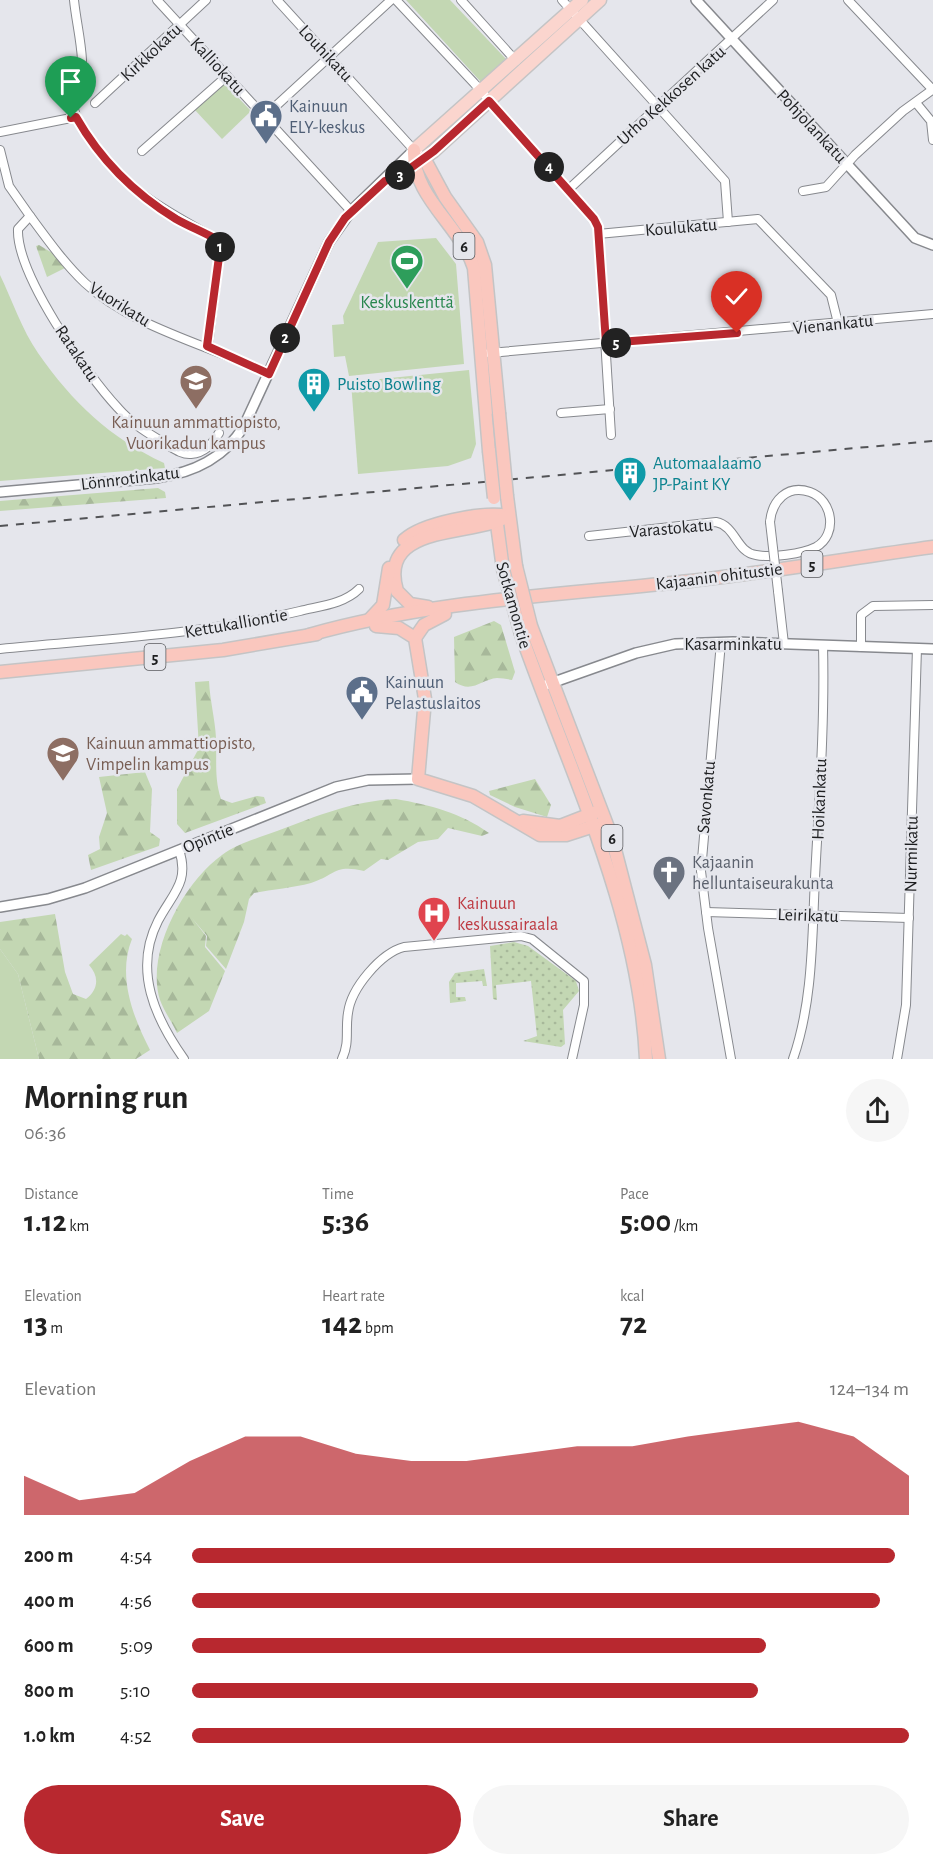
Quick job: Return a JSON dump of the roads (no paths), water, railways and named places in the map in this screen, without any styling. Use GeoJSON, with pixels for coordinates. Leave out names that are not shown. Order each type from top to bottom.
{"type":"FeatureCollection","features":[{"type":"Feature","properties":{"kind":"highway","name":"Sotkamontie"},"geometry":{"type":"LineString","coordinates":[[417,158],[440,214],[471,258],[499,413],[507,496],[500,518]]}},
{"type":"Feature","properties":{"kind":"highway","name":"Sotkamontie"},"geometry":{"type":"LineString","coordinates":[[488,353],[489,451],[494,498],[509,568],[526,630],[591,820],[633,962],[641,998],[646,1059]]}},
{"type":"Feature","properties":{"kind":"highway"},"geometry":{"type":"LineString","coordinates":[[443,611],[410,604],[400,596],[395,573],[404,551],[411,544],[426,536],[500,518]]}},
{"type":"Feature","properties":{"kind":"highway"},"geometry":{"type":"LineString","coordinates":[[416,641],[399,628],[372,623],[383,605],[391,560],[407,537],[417,530],[435,525],[500,518]]}},
{"type":"Feature","properties":{"kind":"highway","name":"Kajaanin ohitustie"},"geometry":{"type":"LineString","coordinates":[[0,672],[223,650],[504,601],[740,575],[933,547]]}},
{"type":"Feature","properties":{"kind":"highway"},"geometry":{"type":"LineString","coordinates":[[443,611],[429,621],[416,641],[425,699],[418,779],[473,796],[516,819],[542,826],[560,826],[604,816]]}},
{"type":"Feature","properties":{"kind":"highway","name":"Sotkamontie"},"geometry":{"type":"LineString","coordinates":[[546,685],[604,816],[628,891],[645,965],[659,1059]]}},
{"type":"Feature","properties":{"kind":"main road","name":"Lönnrotinkatu"},"geometry":{"type":"LineString","coordinates":[[417,158],[575,15],[582,0]]}},
{"type":"Feature","properties":{"kind":"main road","name":"Lönnrotinkatu"},"geometry":{"type":"LineString","coordinates":[[485,96],[516,61],[575,15],[600,0]]}},
{"type":"Feature","properties":{"kind":"street"},"geometry":{"type":"LineString","coordinates":[[74,0],[82,62],[74,90],[76,117],[118,173],[143,197],[177,219],[221,242],[207,346]]}},
{"type":"Feature","properties":{"kind":"street","name":"Kalliokatu"},"geometry":{"type":"LineString","coordinates":[[157,0],[351,211]]}},
{"type":"Feature","properties":{"kind":"street","name":"Kirkkokatu"},"geometry":{"type":"LineString","coordinates":[[95,103],[206,0]]}},
{"type":"Feature","properties":{"kind":"street","name":"Louhikatu"},"geometry":{"type":"LineString","coordinates":[[277,0],[330,57],[417,158]]}},
{"type":"Feature","properties":{"kind":"street"},"geometry":{"type":"LineString","coordinates":[[265,116],[391,0]]}},
{"type":"Feature","properties":{"kind":"street"},"geometry":{"type":"LineString","coordinates":[[396,0],[594,219],[598,234],[611,435]]}},
{"type":"Feature","properties":{"kind":"street"},"geometry":{"type":"LineString","coordinates":[[461,0],[516,61]]}},
{"type":"Feature","properties":{"kind":"street"},"geometry":{"type":"LineString","coordinates":[[562,0],[725,181],[728,222]]}},
{"type":"Feature","properties":{"kind":"street","name":"Pohjolankatu"},"geometry":{"type":"LineString","coordinates":[[696,0],[915,238],[933,245]]}},
{"type":"Feature","properties":{"kind":"street","name":"Urho Kekkosen katu"},"geometry":{"type":"LineString","coordinates":[[568,189],[773,0]]}},
{"type":"Feature","properties":{"kind":"street"},"geometry":{"type":"LineString","coordinates":[[803,190],[826,187],[903,111],[917,104],[933,90],[848,0]]}},
{"type":"Feature","properties":{"kind":"street"},"geometry":{"type":"LineString","coordinates":[[142,151],[227,76]]}},
{"type":"Feature","properties":{"kind":"street"},"geometry":{"type":"LineString","coordinates":[[917,104],[931,122],[933,140]]}},
{"type":"Feature","properties":{"kind":"street"},"geometry":{"type":"LineString","coordinates":[[0,132],[76,117]]}},
{"type":"Feature","properties":{"kind":"street"},"geometry":{"type":"LineString","coordinates":[[0,150],[9,186],[30,216]]}},
{"type":"Feature","properties":{"kind":"street","name":"Lönnrotinkatu"},"geometry":{"type":"LineString","coordinates":[[0,492],[156,478],[192,470],[212,461],[238,436],[329,242],[351,211],[385,181],[417,158]]}},
{"type":"Feature","properties":{"kind":"street","name":"Lönnrotinkatu"},"geometry":{"type":"LineString","coordinates":[[385,181],[401,175],[417,158]]}},
{"type":"Feature","properties":{"kind":"street","name":"Vuorikatu"},"geometry":{"type":"LineString","coordinates":[[30,216],[86,284],[143,322],[207,346],[269,374]]}},
{"type":"Feature","properties":{"kind":"street","name":"Ratakatu"},"geometry":{"type":"LineString","coordinates":[[30,216],[18,229],[18,235],[34,283],[61,334],[118,408],[151,435],[186,454],[209,448],[219,433]]}},
{"type":"Feature","properties":{"kind":"street","name":"Koulukatu"},"geometry":{"type":"LineString","coordinates":[[598,234],[758,219],[763,221],[831,295],[838,323]]}},
{"type":"Feature","properties":{"kind":"street","name":"Vienankatu"},"geometry":{"type":"LineString","coordinates":[[488,353],[933,314]]}},
{"type":"Feature","properties":{"kind":"street"},"geometry":{"type":"LineString","coordinates":[[561,413],[610,409]]}},
{"type":"Feature","properties":{"kind":"street","name":"Varastokatu"},"geometry":{"type":"LineString","coordinates":[[589,536],[716,522],[730,529],[745,550],[760,556],[817,546],[828,535],[829,509],[811,492],[797,490],[782,495],[773,506],[770,522],[778,591],[784,644]]}},
{"type":"Feature","properties":{"kind":"street","name":"Kettukalliontie"},"geometry":{"type":"LineString","coordinates":[[0,649],[233,626],[342,601],[359,589]]}},
{"type":"Feature","properties":{"kind":"street"},"geometry":{"type":"LineString","coordinates":[[861,646],[861,615],[866,609],[873,606],[933,605]]}},
{"type":"Feature","properties":{"kind":"street","name":"Kasarminkatu"},"geometry":{"type":"LineString","coordinates":[[546,685],[654,648],[721,642],[933,649]]}},
{"type":"Feature","properties":{"kind":"street","name":"Savonkatu"},"geometry":{"type":"LineString","coordinates":[[721,642],[701,871],[731,1059]]}},
{"type":"Feature","properties":{"kind":"street","name":"Hoikankatu"},"geometry":{"type":"LineString","coordinates":[[793,1059],[804,1025],[813,915],[823,645]]}},
{"type":"Feature","properties":{"kind":"street","name":"Nurmikatu"},"geometry":{"type":"LineString","coordinates":[[897,1059],[906,1005],[917,648]]}},
{"type":"Feature","properties":{"kind":"street","name":"Opintie"},"geometry":{"type":"LineString","coordinates":[[0,907],[48,899],[85,888],[336,787],[368,780],[418,779]]}},
{"type":"Feature","properties":{"kind":"street"},"geometry":{"type":"LineString","coordinates":[[179,850],[183,861],[183,877],[149,941],[146,966],[148,990],[156,1012],[166,1035],[184,1059]]}},
{"type":"Feature","properties":{"kind":"street","name":"Leirikatu"},"geometry":{"type":"LineString","coordinates":[[706,912],[909,918]]}},
{"type":"Feature","properties":{"kind":"street"},"geometry":{"type":"LineString","coordinates":[[342,1059],[347,1046],[347,1013],[351,999],[382,958],[393,950],[494,940],[513,935],[532,939],[585,981],[584,1005],[572,1059]]}},
{"type":"Feature","properties":{"kind":"railway"},"geometry":{"type":"LineString","coordinates":[[0,526],[933,441]]}},
{"type":"Feature","properties":{"kind":"place","name":"Kainuun ELY-keskus"},"geometry":{"type":"Point","coordinates":[266,145]}},
{"type":"Feature","properties":{"kind":"place","name":"Keskuskenttä"},"geometry":{"type":"Point","coordinates":[407,290]}},
{"type":"Feature","properties":{"kind":"place","name":"Kainuun ammattiopisto, Vuorikadun kampus"},"geometry":{"type":"Point","coordinates":[196,410]}},
{"type":"Feature","properties":{"kind":"place","name":"Puisto Bowling"},"geometry":{"type":"Point","coordinates":[314,413]}},
{"type":"Feature","properties":{"kind":"place","name":"Automaalaamo JP-Paint KY"},"geometry":{"type":"Point","coordinates":[630,502]}},
{"type":"Feature","properties":{"kind":"place","name":"Kainuun Pelastuslaitos"},"geometry":{"type":"Point","coordinates":[362,721]}},
{"type":"Feature","properties":{"kind":"place","name":"Kainuun ammattiopisto, Vimpelin kampus"},"geometry":{"type":"Point","coordinates":[63,782]}},
{"type":"Feature","properties":{"kind":"place","name":"Kajaanin helluntaiseurakunta"},"geometry":{"type":"Point","coordinates":[669,901]}},
{"type":"Feature","properties":{"kind":"place","name":"Kainuun keskussairaala"},"geometry":{"type":"Point","coordinates":[434,942]}}]}
